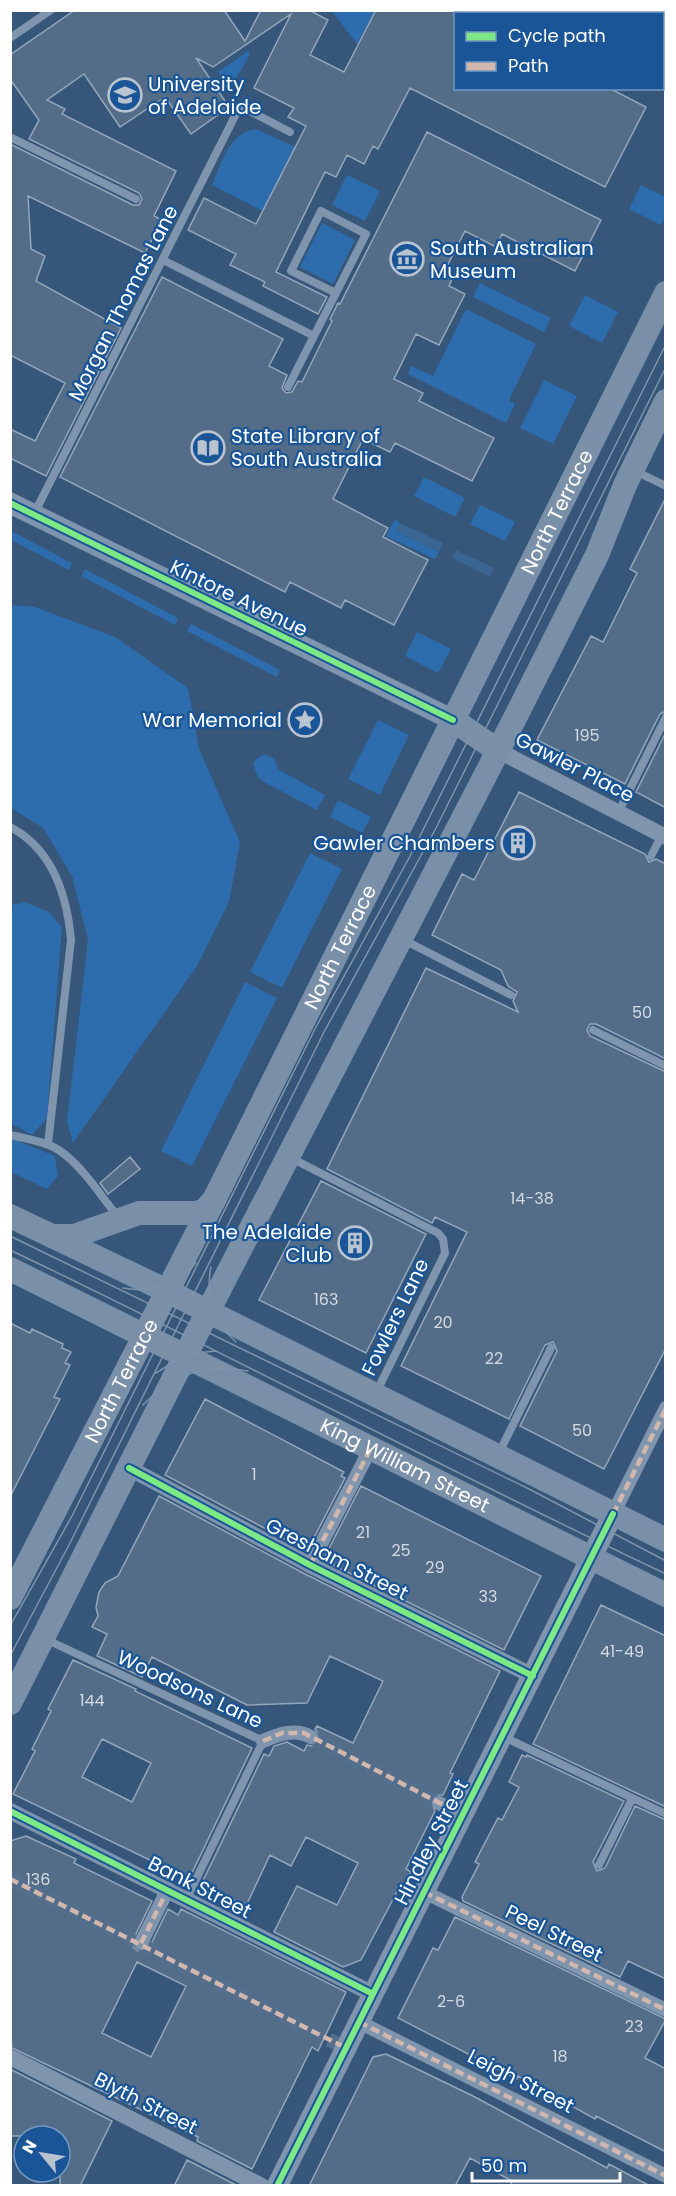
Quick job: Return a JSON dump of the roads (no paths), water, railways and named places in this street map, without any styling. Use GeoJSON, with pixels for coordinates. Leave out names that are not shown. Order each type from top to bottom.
{"type":"FeatureCollection","features":[{"type":"Feature","properties":{"kind":"main road","name":"North Terrace"},"geometry":{"type":"LineString","coordinates":[[10,1598],[214,1200],[666,293]]}},
{"type":"Feature","properties":{"kind":"main road"},"geometry":{"type":"LineString","coordinates":[[10,1702],[597,555],[632,470],[666,401]]}},
{"type":"Feature","properties":{"kind":"main road","name":"Kintore Avenue"},"geometry":{"type":"LineString","coordinates":[[453,720],[497,750]]}},
{"type":"Feature","properties":{"kind":"main road"},"geometry":{"type":"LineString","coordinates":[[50,1235],[74,1236],[120,1219],[145,1213],[197,1213],[205,1210],[214,1200]]}},
{"type":"Feature","properties":{"kind":"main road"},"geometry":{"type":"LineString","coordinates":[[10,1216],[167,1291],[666,1540]]}},
{"type":"Feature","properties":{"kind":"main road","name":"King William Street"},"geometry":{"type":"LineString","coordinates":[[10,1269],[145,1334],[666,1595]]}},
{"type":"Feature","properties":{"kind":"street","name":"Kintore Avenue"},"geometry":{"type":"LineString","coordinates":[[10,503],[453,720]]}},
{"type":"Feature","properties":{"kind":"street","name":"Gawler Place"},"geometry":{"type":"LineString","coordinates":[[497,750],[664,836]]}},
{"type":"Feature","properties":{"kind":"street"},"geometry":{"type":"LineString","coordinates":[[613,1514],[666,1408]]}},
{"type":"Feature","properties":{"kind":"street"},"geometry":{"type":"LineString","coordinates":[[310,1564],[371,1448]]}},
{"type":"Feature","properties":{"kind":"street","name":"Gresham Street"},"geometry":{"type":"LineString","coordinates":[[129,1468],[310,1564],[532,1676]]}},
{"type":"Feature","properties":{"kind":"street","name":"Hindley Street"},"geometry":{"type":"LineString","coordinates":[[277,2186],[613,1514]]}},
{"type":"Feature","properties":{"kind":"street"},"geometry":{"type":"LineString","coordinates":[[263,1741],[282,1733],[304,1733],[311,1737]]}},
{"type":"Feature","properties":{"kind":"street"},"geometry":{"type":"LineString","coordinates":[[438,1803],[463,1815]]}},
{"type":"Feature","properties":{"kind":"street","name":"Bank Street"},"geometry":{"type":"LineString","coordinates":[[10,1811],[168,1888],[373,1994]]}},
{"type":"Feature","properties":{"kind":"street"},"geometry":{"type":"LineString","coordinates":[[141,1943],[168,1888]]}},
{"type":"Feature","properties":{"kind":"street","name":"Peel Street"},"geometry":{"type":"LineString","coordinates":[[424,1892],[666,2010]]}},
{"type":"Feature","properties":{"kind":"street","name":"Leigh Street"},"geometry":{"type":"LineString","coordinates":[[359,2022],[666,2176]]}},
{"type":"Feature","properties":{"kind":"street","name":"Blyth Street"},"geometry":{"type":"LineString","coordinates":[[10,2057],[262,2186]]}},
{"type":"Feature","properties":{"kind":"lane"},"geometry":{"type":"LineString","coordinates":[[10,38],[51,10]]}},
{"type":"Feature","properties":{"kind":"lane","name":"Morgan Thomas Lane"},"geometry":{"type":"LineString","coordinates":[[34,515],[240,106],[290,132]]}},
{"type":"Feature","properties":{"kind":"lane"},"geometry":{"type":"LineString","coordinates":[[10,137],[136,199]]}},
{"type":"Feature","properties":{"kind":"lane"},"geometry":{"type":"LineString","coordinates":[[288,387],[336,293],[366,234],[321,211],[291,271],[336,293]]}},
{"type":"Feature","properties":{"kind":"lane"},"geometry":{"type":"LineString","coordinates":[[164,260],[314,336]]}},
{"type":"Feature","properties":{"kind":"lane"},"geometry":{"type":"LineString","coordinates":[[632,470],[666,486]]}},
{"type":"Feature","properties":{"kind":"lane"},"geometry":{"type":"LineString","coordinates":[[618,813],[666,717]]}},
{"type":"Feature","properties":{"kind":"lane"},"geometry":{"type":"LineString","coordinates":[[10,827],[27,836],[43,853],[56,875],[69,914],[71,940],[48,1144]]}},
{"type":"Feature","properties":{"kind":"lane"},"geometry":{"type":"LineString","coordinates":[[651,856],[664,836]]}},
{"type":"Feature","properties":{"kind":"lane"},"geometry":{"type":"LineString","coordinates":[[400,939],[511,995]]}},
{"type":"Feature","properties":{"kind":"lane"},"geometry":{"type":"LineString","coordinates":[[593,1030],[666,1066]]}},
{"type":"Feature","properties":{"kind":"lane"},"geometry":{"type":"LineString","coordinates":[[10,1135],[48,1144],[64,1153],[99,1191],[120,1219]]}},
{"type":"Feature","properties":{"kind":"lane","name":"Fowlers Lane"},"geometry":{"type":"LineString","coordinates":[[288,1156],[438,1233],[443,1239],[446,1252],[374,1395]]}},
{"type":"Feature","properties":{"kind":"lane"},"geometry":{"type":"LineString","coordinates":[[497,1456],[551,1348]]}},
{"type":"Feature","properties":{"kind":"lane","name":"Woodsons Lane"},"geometry":{"type":"LineString","coordinates":[[44,1639],[263,1741],[187,1898]]}},
{"type":"Feature","properties":{"kind":"lane"},"geometry":{"type":"LineString","coordinates":[[502,1736],[666,1814]]}},
{"type":"Feature","properties":{"kind":"lane"},"geometry":{"type":"LineString","coordinates":[[599,1865],[632,1799]]}},
{"type":"Feature","properties":{"kind":"tunnel"},"geometry":{"type":"LineString","coordinates":[[311,1737],[439,1803]]}},
{"type":"Feature","properties":{"kind":"tunnel"},"geometry":{"type":"LineString","coordinates":[[10,1879],[346,2048]]}},
{"type":"Feature","properties":{"kind":"tram line"},"geometry":{"type":"LineString","coordinates":[[10,1626],[72,1516],[316,1027],[409,858],[666,344]]}},
{"type":"Feature","properties":{"kind":"tram line"},"geometry":{"type":"LineString","coordinates":[[10,1656],[69,1545],[324,1032],[435,830],[666,367]]}},
{"type":"Feature","properties":{"kind":"tram line"},"geometry":{"type":"LineString","coordinates":[[10,1236],[529,1489],[666,1561]]}},
{"type":"Feature","properties":{"kind":"tram line"},"geometry":{"type":"LineString","coordinates":[[10,1250],[666,1574]]}},
{"type":"Feature","properties":{"kind":"tram line"},"geometry":{"type":"LineString","coordinates":[[123,1288],[143,1289],[162,1285],[180,1276],[196,1263]]}},
{"type":"Feature","properties":{"kind":"tram line"},"geometry":{"type":"LineString","coordinates":[[211,1267],[209,1288],[213,1308],[222,1326],[236,1342]]}},
{"type":"Feature","properties":{"kind":"tram line"},"geometry":{"type":"LineString","coordinates":[[156,1373],[186,1354],[216,1351]]}},
{"type":"Feature","properties":{"kind":"tram line"},"geometry":{"type":"LineString","coordinates":[[143,1405],[166,1385],[191,1373],[218,1369],[248,1371]]}},
{"type":"Feature","properties":{"kind":"place","name":"University of Adelaide"},"geometry":{"type":"Point","coordinates":[125,95]}},
{"type":"Feature","properties":{"kind":"place","name":"South Australian Museum"},"geometry":{"type":"Point","coordinates":[407,259]}},
{"type":"Feature","properties":{"kind":"place","name":"State Library of South Australia"},"geometry":{"type":"Point","coordinates":[208,448]}},
{"type":"Feature","properties":{"kind":"place","name":"War Memorial"},"geometry":{"type":"Point","coordinates":[305,720]}},
{"type":"Feature","properties":{"kind":"place","name":"Gawler Chambers"},"geometry":{"type":"Point","coordinates":[518,843]}},
{"type":"Feature","properties":{"kind":"place","name":"The Adelaide Club"},"geometry":{"type":"Point","coordinates":[355,1243]}}]}
